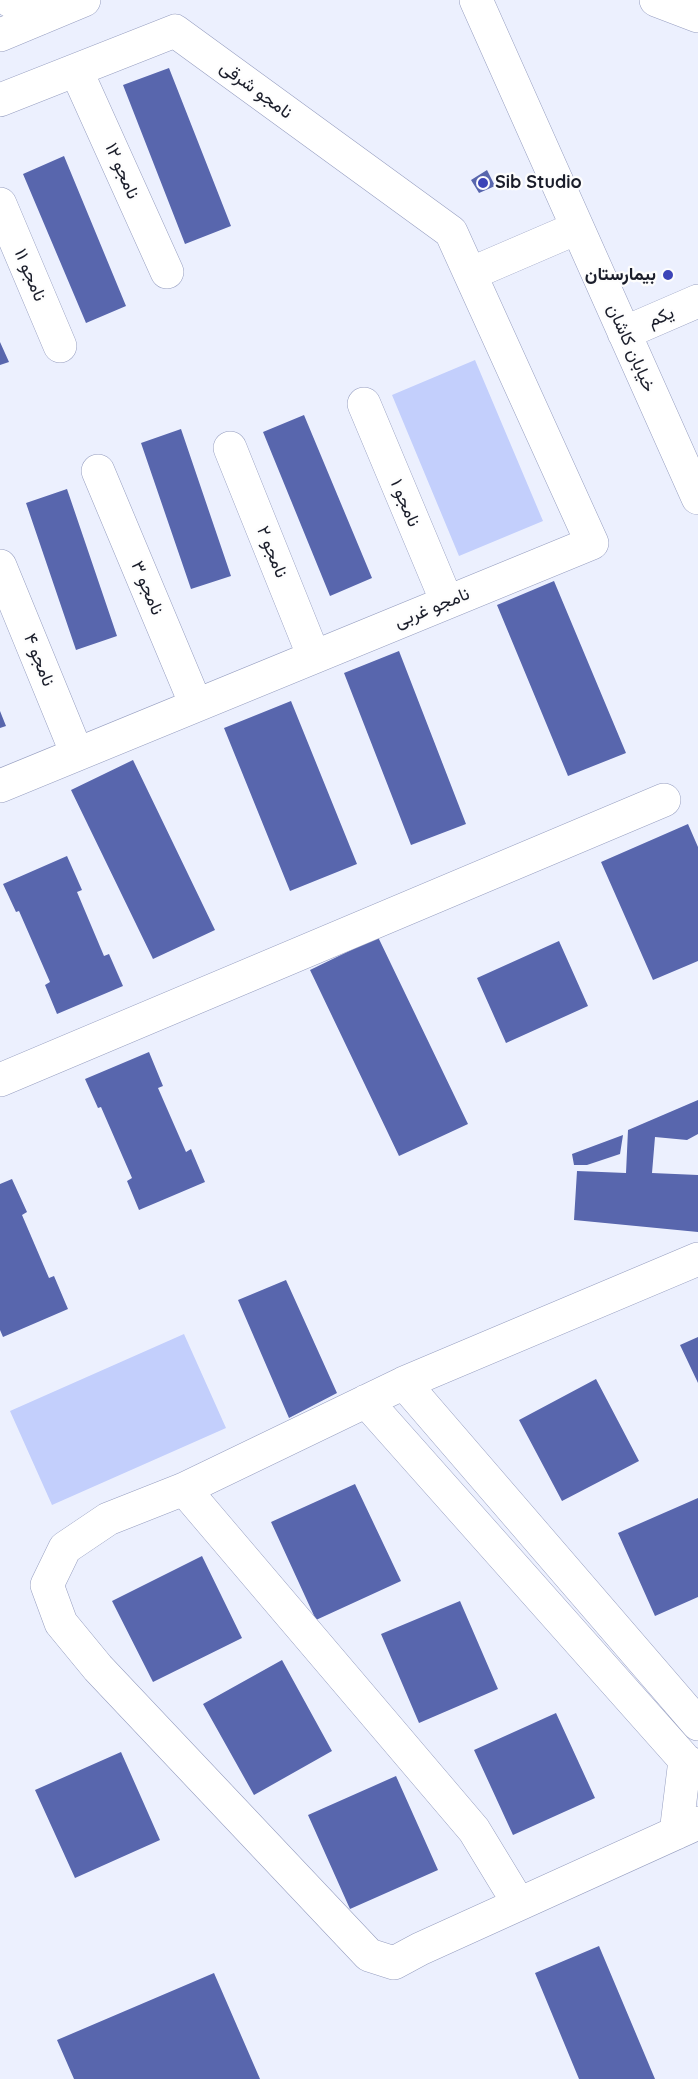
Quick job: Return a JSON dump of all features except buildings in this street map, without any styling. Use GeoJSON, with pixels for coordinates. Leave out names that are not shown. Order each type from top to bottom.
{"type":"FeatureCollection","features":[{"type":"Feature","properties":{"kind":"street"},"geometry":{"type":"LineString","coordinates":[[9,0],[41,18]]}},
{"type":"Feature","properties":{"kind":"street"},"geometry":{"type":"LineString","coordinates":[[0,35],[84,0]]}},
{"type":"Feature","properties":{"kind":"street"},"geometry":{"type":"LineString","coordinates":[[656,0],[698,16]]}},
{"type":"Feature","properties":{"kind":"street","name":"خیابان کاشان"},"geometry":{"type":"LineString","coordinates":[[479,3],[698,498]]}},
{"type":"Feature","properties":{"kind":"street","name":"نامجو شرقی"},"geometry":{"type":"LineString","coordinates":[[0,100],[175,31],[451,232],[470,274]]}},
{"type":"Feature","properties":{"kind":"street","name":"نامجو ۱۲"},"geometry":{"type":"LineString","coordinates":[[76,69],[167,272]]}},
{"type":"Feature","properties":{"kind":"street","name":"نامجو ۱۱"},"geometry":{"type":"LineString","coordinates":[[0,204],[60,346]]}},
{"type":"Feature","properties":{"kind":"street"},"geometry":{"type":"LineString","coordinates":[[470,274],[577,228]]}},
{"type":"Feature","properties":{"kind":"street","name":"نامجو غربی"},"geometry":{"type":"LineString","coordinates":[[0,786],[592,543],[470,274]]}},
{"type":"Feature","properties":{"kind":"street","name":"یکم"},"geometry":{"type":"LineString","coordinates":[[624,333],[698,301]]}},
{"type":"Feature","properties":{"kind":"street","name":"نامجو ۱"},"geometry":{"type":"LineString","coordinates":[[364,404],[447,602]]}},
{"type":"Feature","properties":{"kind":"street","name":"نامجو ۲"},"geometry":{"type":"LineString","coordinates":[[230,448],[314,657]]}},
{"type":"Feature","properties":{"kind":"street","name":"نامجو ۳"},"geometry":{"type":"LineString","coordinates":[[98,471],[196,705]]}},
{"type":"Feature","properties":{"kind":"street","name":"نامجو ۴"},"geometry":{"type":"LineString","coordinates":[[0,566],[77,754]]}},
{"type":"Feature","properties":{"kind":"street"},"geometry":{"type":"LineString","coordinates":[[0,1080],[664,800]]}},
{"type":"Feature","properties":{"kind":"street"},"geometry":{"type":"LineString","coordinates":[[366,1401],[692,1764],[687,1828],[420,1948],[393,1963],[369,1955],[98,1668],[61,1623],[47,1585],[65,1548],[108,1519],[184,1488],[366,1401],[404,1383],[698,1259]]}},
{"type":"Feature","properties":{"kind":"street"},"geometry":{"type":"LineString","coordinates":[[404,1383],[698,1724]]}},
{"type":"Feature","properties":{"kind":"street"},"geometry":{"type":"LineString","coordinates":[[184,1488],[474,1830],[519,1904]]}},
{"type":"Feature","properties":{"kind":"shaded area"},"geometry":{"type":"Polygon","coordinates":[[[475,360],[543,521],[459,556],[392,395],[475,360]]]}},
{"type":"Feature","properties":{"kind":"shaded area"},"geometry":{"type":"Polygon","coordinates":[[[184,1334],[226,1428],[52,1505],[10,1411],[184,1334]]]}},
{"type":"Feature","properties":{"kind":"place","name":"Sib Studio"},"geometry":{"type":"Point","coordinates":[483,183]}},
{"type":"Feature","properties":{"kind":"place","name":"بیمارستان"},"geometry":{"type":"Point","coordinates":[668,275]}}]}
